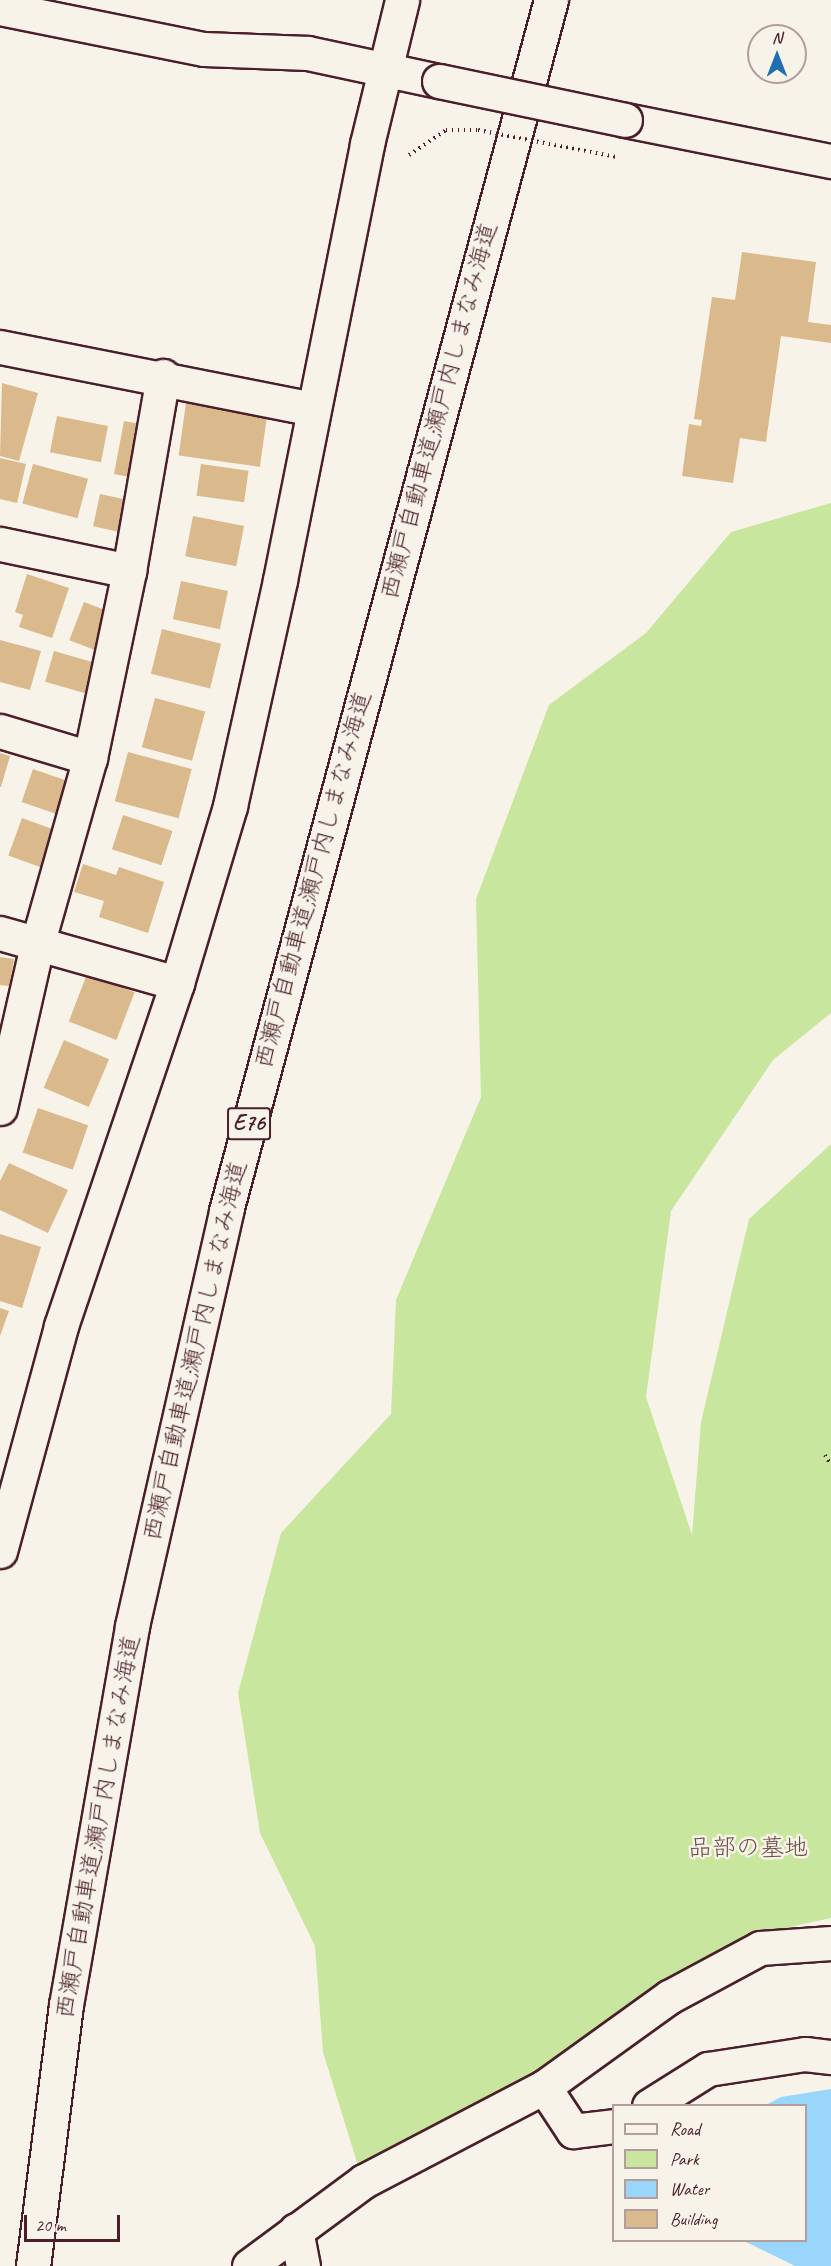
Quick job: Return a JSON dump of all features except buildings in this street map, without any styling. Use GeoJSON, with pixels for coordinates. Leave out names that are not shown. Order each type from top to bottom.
{"type":"FeatureCollection","features":[{"type":"Feature","properties":{"kind":"main road"},"geometry":{"type":"LineString","coordinates":[[2,1533],[61,1326],[177,983],[231,806],[385,69],[402,0]]}},
{"type":"Feature","properties":{"kind":"main road","name":"西瀬戸自動車道;瀬戸内しまなみ海道"},"geometry":{"type":"LineString","coordinates":[[33,2266],[66,2005],[130,1638],[226,1211],[551,0]]}},
{"type":"Feature","properties":{"kind":"main road"},"geometry":{"type":"LineString","coordinates":[[0,8],[204,49],[308,52],[625,120],[831,161]]}},
{"type":"Feature","properties":{"kind":"main road"},"geometry":{"type":"LineString","coordinates":[[0,346],[163,376],[313,409]]}},
{"type":"Feature","properties":{"kind":"main road"},"geometry":{"type":"LineString","coordinates":[[0,1108],[37,945],[90,758],[129,571],[163,376]]}},
{"type":"Feature","properties":{"kind":"main road"},"geometry":{"type":"LineString","coordinates":[[0,544],[129,571]]}},
{"type":"Feature","properties":{"kind":"main road"},"geometry":{"type":"LineString","coordinates":[[0,730],[90,758]]}},
{"type":"Feature","properties":{"kind":"main road"},"geometry":{"type":"LineString","coordinates":[[0,933],[177,983]]}},
{"type":"Feature","properties":{"kind":"main road"},"geometry":{"type":"LineString","coordinates":[[249,2266],[364,2181],[544,2087],[669,1997],[760,1948],[831,1943]]}},
{"type":"Feature","properties":{"kind":"main road"},"geometry":{"type":"LineString","coordinates":[[653,2104],[708,2069],[805,2054],[831,2057]]}},
{"type":"Feature","properties":{"kind":"main road"},"geometry":{"type":"LineString","coordinates":[[544,2087],[573,2132],[612,2126]]}},
{"type":"Feature","properties":{"kind":"main road"},"geometry":{"type":"LineString","coordinates":[[296,2230],[303,2266]]}},
{"type":"Feature","properties":{"kind":"path"},"geometry":{"type":"LineString","coordinates":[[409,155],[446,130],[478,130],[617,157]]}},
{"type":"Feature","properties":{"kind":"path"},"geometry":{"type":"LineString","coordinates":[[825,1455],[831,1465]]}},
{"type":"Feature","properties":{"kind":"green space","name":"品部の墓地"},"geometry":{"type":"Polygon","coordinates":[[[831,503],[831,1013],[773,1060],[671,1211],[646,1397],[692,1535],[701,1422],[749,1219],[831,1144],[831,1918],[759,1934],[539,2071],[359,2169],[323,2052],[315,1946],[260,1833],[238,1693],[281,1533],[391,1414],[396,1300],[481,1097],[476,899],[549,705],[646,633],[731,532],[831,503]]]}},
{"type":"Feature","properties":{"kind":"water"},"geometry":{"type":"Polygon","coordinates":[[[831,2089],[831,2266],[795,2266],[746,2242],[807,2242],[807,2104],[768,2104],[781,2097],[831,2089]]]}}]}
